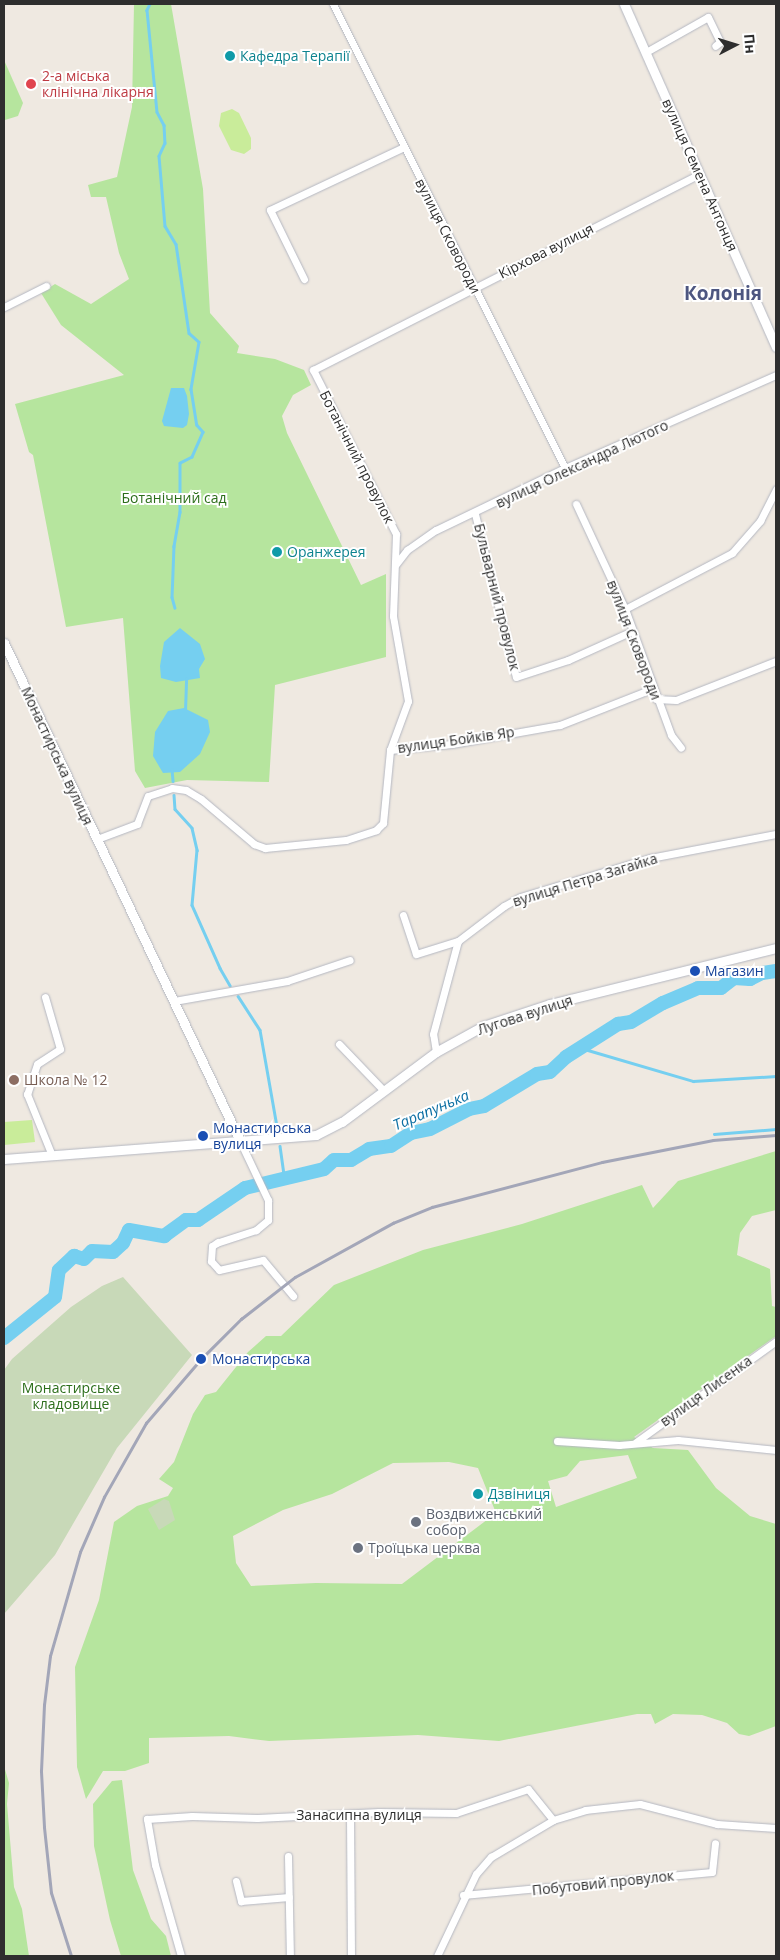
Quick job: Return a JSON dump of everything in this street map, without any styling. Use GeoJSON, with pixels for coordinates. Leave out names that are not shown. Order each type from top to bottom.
{"type":"FeatureCollection","features":[{"type":"Feature","properties":{"kind":"street","name":"вулиця Сковороди"},"geometry":{"type":"LineString","coordinates":[[332,4],[565,468]]}},
{"type":"Feature","properties":{"kind":"street","name":"вулиця Семена Антонця"},"geometry":{"type":"LineString","coordinates":[[624,4],[776,347]]}},
{"type":"Feature","properties":{"kind":"street"},"geometry":{"type":"LineString","coordinates":[[646,52],[708,17],[720,42],[715,46]]}},
{"type":"Feature","properties":{"kind":"street"},"geometry":{"type":"LineString","coordinates":[[304,279],[270,210],[404,147]]}},
{"type":"Feature","properties":{"kind":"street","name":"Кірхова вулиця"},"geometry":{"type":"LineString","coordinates":[[313,370],[699,174]]}},
{"type":"Feature","properties":{"kind":"street"},"geometry":{"type":"LineString","coordinates":[[4,307],[46,286]]}},
{"type":"Feature","properties":{"kind":"street","name":"Ботанічний провулок"},"geometry":{"type":"LineString","coordinates":[[313,370],[396,534],[396,564],[392,583],[393,616],[408,701],[390,750]]}},
{"type":"Feature","properties":{"kind":"street","name":"вулиця Олександра Лютого"},"geometry":{"type":"LineString","coordinates":[[396,564],[422,538],[475,514],[565,468],[776,375]]}},
{"type":"Feature","properties":{"kind":"street"},"geometry":{"type":"LineString","coordinates":[[625,610],[732,553],[760,521],[776,489]]}},
{"type":"Feature","properties":{"kind":"street","name":"вулиця Сковороди"},"geometry":{"type":"LineString","coordinates":[[576,504],[625,610],[652,689],[671,735],[681,748]]}},
{"type":"Feature","properties":{"kind":"street","name":"Бульварний провулок"},"geometry":{"type":"LineString","coordinates":[[475,514],[516,677],[568,660],[632,630]]}},
{"type":"Feature","properties":{"kind":"street","name":"Монастирська вулиця"},"geometry":{"type":"LineString","coordinates":[[4,643],[239,1139]]}},
{"type":"Feature","properties":{"kind":"street"},"geometry":{"type":"LineString","coordinates":[[656,699],[676,700],[776,661]]}},
{"type":"Feature","properties":{"kind":"street","name":"вулиця Бойків Яр"},"geometry":{"type":"LineString","coordinates":[[97,839],[137,824],[148,796],[172,788],[186,790],[202,799],[254,844],[266,848],[346,840],[376,830],[383,823],[390,750],[452,744],[560,725],[652,689]]}},
{"type":"Feature","properties":{"kind":"street","name":"вулиця Петра Загайка"},"geometry":{"type":"LineString","coordinates":[[403,914],[416,954],[458,941],[520,897],[650,858],[776,834]]}},
{"type":"Feature","properties":{"kind":"street"},"geometry":{"type":"LineString","coordinates":[[436,1052],[433,1034],[458,941]]}},
{"type":"Feature","properties":{"kind":"street","name":"Лугова вулиця"},"geometry":{"type":"LineString","coordinates":[[4,1159],[51,1153],[239,1139],[286,1139],[316,1135],[342,1122],[436,1052],[484,1026],[550,1004],[776,948]]}},
{"type":"Feature","properties":{"kind":"street"},"geometry":{"type":"LineString","coordinates":[[174,1001],[287,981],[350,960]]}},
{"type":"Feature","properties":{"kind":"street"},"geometry":{"type":"LineString","coordinates":[[45,998],[60,1049],[38,1064],[27,1094],[51,1153]]}},
{"type":"Feature","properties":{"kind":"street"},"geometry":{"type":"LineString","coordinates":[[339,1044],[384,1091]]}},
{"type":"Feature","properties":{"kind":"street"},"geometry":{"type":"LineString","coordinates":[[239,1139],[266,1196],[268,1220],[256,1230],[218,1242],[212,1246],[211,1261],[214,1269],[219,1270],[263,1260],[293,1296]]}},
{"type":"Feature","properties":{"kind":"street","name":"вулиця Лисенка"},"geometry":{"type":"LineString","coordinates":[[636,1442],[776,1341]]}},
{"type":"Feature","properties":{"kind":"street"},"geometry":{"type":"LineString","coordinates":[[557,1441],[619,1445],[636,1442],[678,1440],[776,1450]]}},
{"type":"Feature","properties":{"kind":"street","name":"Занасипна вулиця"},"geometry":{"type":"LineString","coordinates":[[181,1956],[155,1865],[147,1819],[456,1813],[528,1789],[553,1820]]}},
{"type":"Feature","properties":{"kind":"street"},"geometry":{"type":"LineString","coordinates":[[437,1956],[463,1895],[491,1857],[553,1820],[593,1809],[640,1804],[717,1824],[776,1828]]}},
{"type":"Feature","properties":{"kind":"street"},"geometry":{"type":"LineString","coordinates":[[350,1814],[351,1956]]}},
{"type":"Feature","properties":{"kind":"street","name":"Побутовий провулок"},"geometry":{"type":"LineString","coordinates":[[463,1895],[712,1872],[715,1842]]}},
{"type":"Feature","properties":{"kind":"street"},"geometry":{"type":"LineString","coordinates":[[288,1856],[290,1956]]}},
{"type":"Feature","properties":{"kind":"street"},"geometry":{"type":"LineString","coordinates":[[236,1881],[240,1901],[289,1897]]}},
{"type":"Feature","properties":{"kind":"green space","name":"Ботанічний сад"},"geometry":{"type":"Polygon","coordinates":[[[134,4],[171,4],[203,189],[210,313],[239,346],[237,353],[275,359],[304,370],[311,385],[293,395],[282,416],[287,433],[361,585],[386,574],[386,657],[275,685],[269,782],[187,780],[145,788],[135,771],[123,618],[66,627],[33,455],[29,452],[15,404],[124,375],[61,325],[41,293],[55,284],[91,304],[129,279],[119,253],[106,197],[91,197],[88,185],[117,177],[132,107],[134,4]]]}},
{"type":"Feature","properties":{"kind":"green space"},"geometry":{"type":"Polygon","coordinates":[[[4,60],[23,103],[18,116],[5,120],[4,60]]]}},
{"type":"Feature","properties":{"kind":"green space"},"geometry":{"type":"Polygon","coordinates":[[[232,109],[239,113],[251,138],[251,149],[244,154],[231,150],[219,126],[221,113],[232,109]]]}},
{"type":"Feature","properties":{"kind":"green space"},"geometry":{"type":"Polygon","coordinates":[[[32,1120],[35,1142],[4,1145],[4,1122],[32,1120]]]}},
{"type":"Feature","properties":{"kind":"green space"},"geometry":{"type":"Polygon","coordinates":[[[776,1151],[776,1210],[752,1216],[740,1233],[737,1255],[770,1269],[772,1306],[776,1307],[776,1336],[634,1437],[653,1448],[688,1450],[716,1488],[750,1516],[776,1524],[776,1726],[749,1736],[739,1734],[727,1723],[702,1715],[673,1714],[655,1724],[651,1714],[637,1714],[499,1741],[418,1735],[269,1741],[229,1736],[149,1738],[149,1763],[125,1771],[103,1771],[86,1799],[77,1767],[75,1667],[99,1600],[114,1522],[137,1506],[168,1496],[173,1488],[159,1479],[174,1462],[193,1414],[205,1395],[216,1392],[248,1352],[266,1336],[281,1336],[334,1285],[423,1250],[522,1224],[642,1185],[653,1208],[678,1181],[776,1151]],[[628,1455],[580,1461],[567,1476],[548,1481],[556,1507],[637,1478],[628,1455]],[[449,1462],[393,1463],[332,1494],[283,1510],[233,1536],[236,1563],[251,1586],[316,1583],[402,1584],[496,1513],[478,1468],[449,1462]]]}},
{"type":"Feature","properties":{"kind":"green space","name":"Монастирське кладовище"},"geometry":{"type":"Polygon","coordinates":[[[123,1277],[192,1355],[117,1448],[55,1555],[4,1614],[4,1370],[12,1359],[71,1307],[102,1286],[123,1277]]]}},
{"type":"Feature","properties":{"kind":"green space"},"geometry":{"type":"Polygon","coordinates":[[[164,1499],[169,1501],[175,1520],[159,1530],[148,1509],[164,1499]]]}},
{"type":"Feature","properties":{"kind":"green space"},"geometry":{"type":"Polygon","coordinates":[[[4,1766],[9,1783],[7,1804],[14,1887],[22,1909],[29,1956],[4,1956],[4,1766]]]}},
{"type":"Feature","properties":{"kind":"green space"},"geometry":{"type":"Polygon","coordinates":[[[122,1780],[133,1870],[151,1919],[166,1936],[171,1956],[121,1956],[110,1920],[94,1846],[93,1804],[112,1781],[122,1780]]]}},
{"type":"Feature","properties":{"kind":"water"},"geometry":{"type":"Polygon","coordinates":[[[171,388],[184,388],[187,396],[189,414],[187,425],[183,428],[164,426],[162,421],[171,388]]]}},
{"type":"Feature","properties":{"kind":"water"},"geometry":{"type":"Polygon","coordinates":[[[180,628],[200,644],[205,659],[199,669],[200,678],[176,682],[161,678],[160,666],[164,642],[180,628]]]}},
{"type":"Feature","properties":{"kind":"water"},"geometry":{"type":"Polygon","coordinates":[[[184,708],[208,720],[210,732],[200,754],[180,772],[163,773],[153,756],[155,732],[168,711],[184,708]]]}},
{"type":"Feature","properties":{"kind":"waterway","name":"Тарапунька"},"geometry":{"type":"LineString","coordinates":[[150,4],[147,10],[157,112],[164,125],[165,143],[159,156],[165,226],[176,244],[189,333],[199,342],[191,389],[197,425],[203,432],[192,457],[180,463],[180,512],[174,546],[172,597],[175,608]]}},
{"type":"Feature","properties":{"kind":"waterway","name":"Тарапунька"},"geometry":{"type":"LineString","coordinates":[[185,711],[186,679]]}},
{"type":"Feature","properties":{"kind":"waterway","name":"Тарапунька"},"geometry":{"type":"LineString","coordinates":[[172,769],[173,781]]}},
{"type":"Feature","properties":{"kind":"waterway","name":"Тарапунька"},"geometry":{"type":"LineString","coordinates":[[174,795],[175,809],[192,828],[197,850],[192,905],[220,968],[230,985]]}},
{"type":"Feature","properties":{"kind":"waterway","name":"Тарапунька"},"geometry":{"type":"LineString","coordinates":[[4,1338],[55,1297],[59,1270],[74,1256],[84,1259],[92,1251],[113,1252],[123,1243],[129,1230],[164,1236],[186,1220],[198,1220],[245,1188],[324,1169],[334,1160],[351,1160],[369,1149],[391,1146],[411,1133],[430,1129],[469,1109],[484,1106],[537,1074],[550,1072],[566,1057],[618,1024],[631,1022],[663,1003],[698,988],[721,988],[734,978],[750,979],[762,973],[776,971]]}},
{"type":"Feature","properties":{"kind":"waterway","name":"Тарапунька"},"geometry":{"type":"LineString","coordinates":[[238,996],[260,1030],[278,1132]]}},
{"type":"Feature","properties":{"kind":"waterway","name":"Тарапунька"},"geometry":{"type":"LineString","coordinates":[[581,1048],[693,1081],[776,1076]]}},
{"type":"Feature","properties":{"kind":"waterway"},"geometry":{"type":"LineString","coordinates":[[714,1134],[776,1129]]}},
{"type":"Feature","properties":{"kind":"waterway","name":"Тарапунька"},"geometry":{"type":"LineString","coordinates":[[280,1146],[285,1180]]}},
{"type":"Feature","properties":{"kind":"railway"},"geometry":{"type":"LineString","coordinates":[[71,1956],[51,1893],[44,1827],[41,1771],[44,1705],[50,1656],[80,1552],[104,1497],[146,1423],[201,1359],[241,1319],[295,1277],[393,1223],[432,1207],[602,1162],[713,1140],[776,1135]]}},
{"type":"Feature","properties":{"kind":"place","name":"Кафедра Терапії"},"geometry":{"type":"Point","coordinates":[230,56]}},
{"type":"Feature","properties":{"kind":"place","name":"2-а міська клінічна лікарня"},"geometry":{"type":"Point","coordinates":[31,84]}},
{"type":"Feature","properties":{"kind":"place","name":"Оранжерея"},"geometry":{"type":"Point","coordinates":[277,552]}},
{"type":"Feature","properties":{"kind":"place","name":"Магазин"},"geometry":{"type":"Point","coordinates":[695,971]}},
{"type":"Feature","properties":{"kind":"place","name":"Школа № 12"},"geometry":{"type":"Point","coordinates":[14,1080]}},
{"type":"Feature","properties":{"kind":"place","name":"Монастирська вулиця"},"geometry":{"type":"Point","coordinates":[203,1136]}},
{"type":"Feature","properties":{"kind":"place","name":"Монастирська"},"geometry":{"type":"Point","coordinates":[201,1359]}},
{"type":"Feature","properties":{"kind":"place","name":"Дзвіниця"},"geometry":{"type":"Point","coordinates":[478,1494]}},
{"type":"Feature","properties":{"kind":"place","name":"Воздвиженський собор"},"geometry":{"type":"Point","coordinates":[416,1522]}},
{"type":"Feature","properties":{"kind":"place","name":"Троїцька церква"},"geometry":{"type":"Point","coordinates":[358,1548]}},
{"type":"Feature","properties":{"kind":"district","name":"Колонія"},"geometry":{"type":"Point","coordinates":[723,294]}}]}
